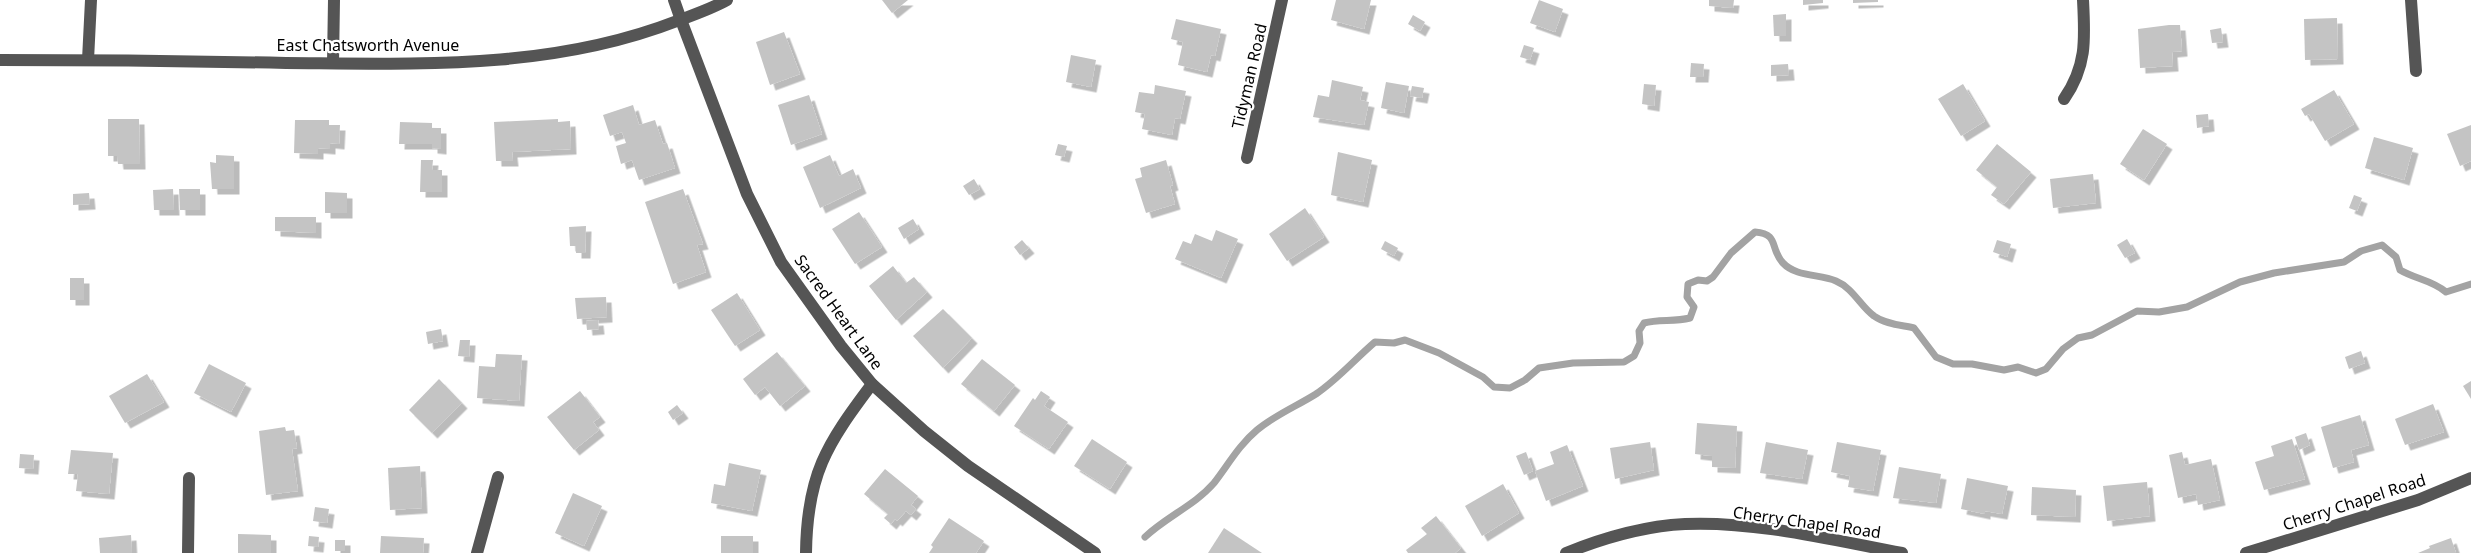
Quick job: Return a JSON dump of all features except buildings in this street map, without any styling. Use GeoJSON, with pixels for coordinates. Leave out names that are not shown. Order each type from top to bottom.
{"type":"FeatureCollection","features":[{"type":"Feature","properties":{"kind":"street"},"geometry":{"type":"LineString","coordinates":[[88,60],[90,0]]}},
{"type":"Feature","properties":{"kind":"street"},"geometry":{"type":"LineString","coordinates":[[333,63],[334,0]]}},
{"type":"Feature","properties":{"kind":"street","name":"Sacred Heart Lane"},"geometry":{"type":"LineString","coordinates":[[674,0],[747,194],[781,262],[813,309],[872,384],[968,466],[1095,553]]}},
{"type":"Feature","properties":{"kind":"street","name":"East Chatsworth Avenue"},"geometry":{"type":"LineString","coordinates":[[0,60],[333,63],[500,61],[552,55],[640,36],[727,0]]}},
{"type":"Feature","properties":{"kind":"street","name":"Tidyman Road"},"geometry":{"type":"LineString","coordinates":[[1247,158],[1282,0]]}},
{"type":"Feature","properties":{"kind":"street"},"geometry":{"type":"LineString","coordinates":[[2064,99],[2076,81],[2082,62],[2085,39],[2083,0]]}},
{"type":"Feature","properties":{"kind":"street"},"geometry":{"type":"LineString","coordinates":[[2411,0],[2415,71]]}},
{"type":"Feature","properties":{"kind":"street"},"geometry":{"type":"LineString","coordinates":[[806,553],[808,503],[824,454],[839,428],[872,384]]}},
{"type":"Feature","properties":{"kind":"street"},"geometry":{"type":"LineString","coordinates":[[477,553],[498,477]]}},
{"type":"Feature","properties":{"kind":"street"},"geometry":{"type":"LineString","coordinates":[[188,553],[189,478]]}},
{"type":"Feature","properties":{"kind":"street","name":"Cherry Chapel Road"},"geometry":{"type":"LineString","coordinates":[[2246,553],[2418,500],[2471,478]]}},
{"type":"Feature","properties":{"kind":"street","name":"Cherry Chapel Road"},"geometry":{"type":"LineString","coordinates":[[1566,553],[1590,543],[1638,531],[1685,524],[1766,529],[1901,553]]}},
{"type":"Feature","properties":{"kind":"waterway"},"geometry":{"type":"LineString","coordinates":[[1145,537],[1206,491],[1257,430],[1324,388],[1375,342],[1394,343],[1405,340],[1439,353],[1483,377],[1494,387],[1510,388],[1525,380],[1539,368],[1573,363],[1624,362],[1634,356],[1640,343],[1639,331],[1644,323],[1690,318],[1694,307],[1687,297],[1688,284],[1698,280],[1707,281],[1713,277],[1731,253],[1755,232],[1763,233],[1771,239],[1779,257],[1788,268],[1836,281],[1847,288],[1878,319],[1914,328],[1936,357],[1953,364],[1972,364],[2004,370],[2018,367],[2036,373],[2046,369],[2063,349],[2078,338],[2092,335],[2137,311],[2159,312],[2187,307],[2240,282],[2274,273],[2344,262],[2361,251],[2382,245],[2396,257],[2400,270],[2446,292],[2471,284]]}}]}
